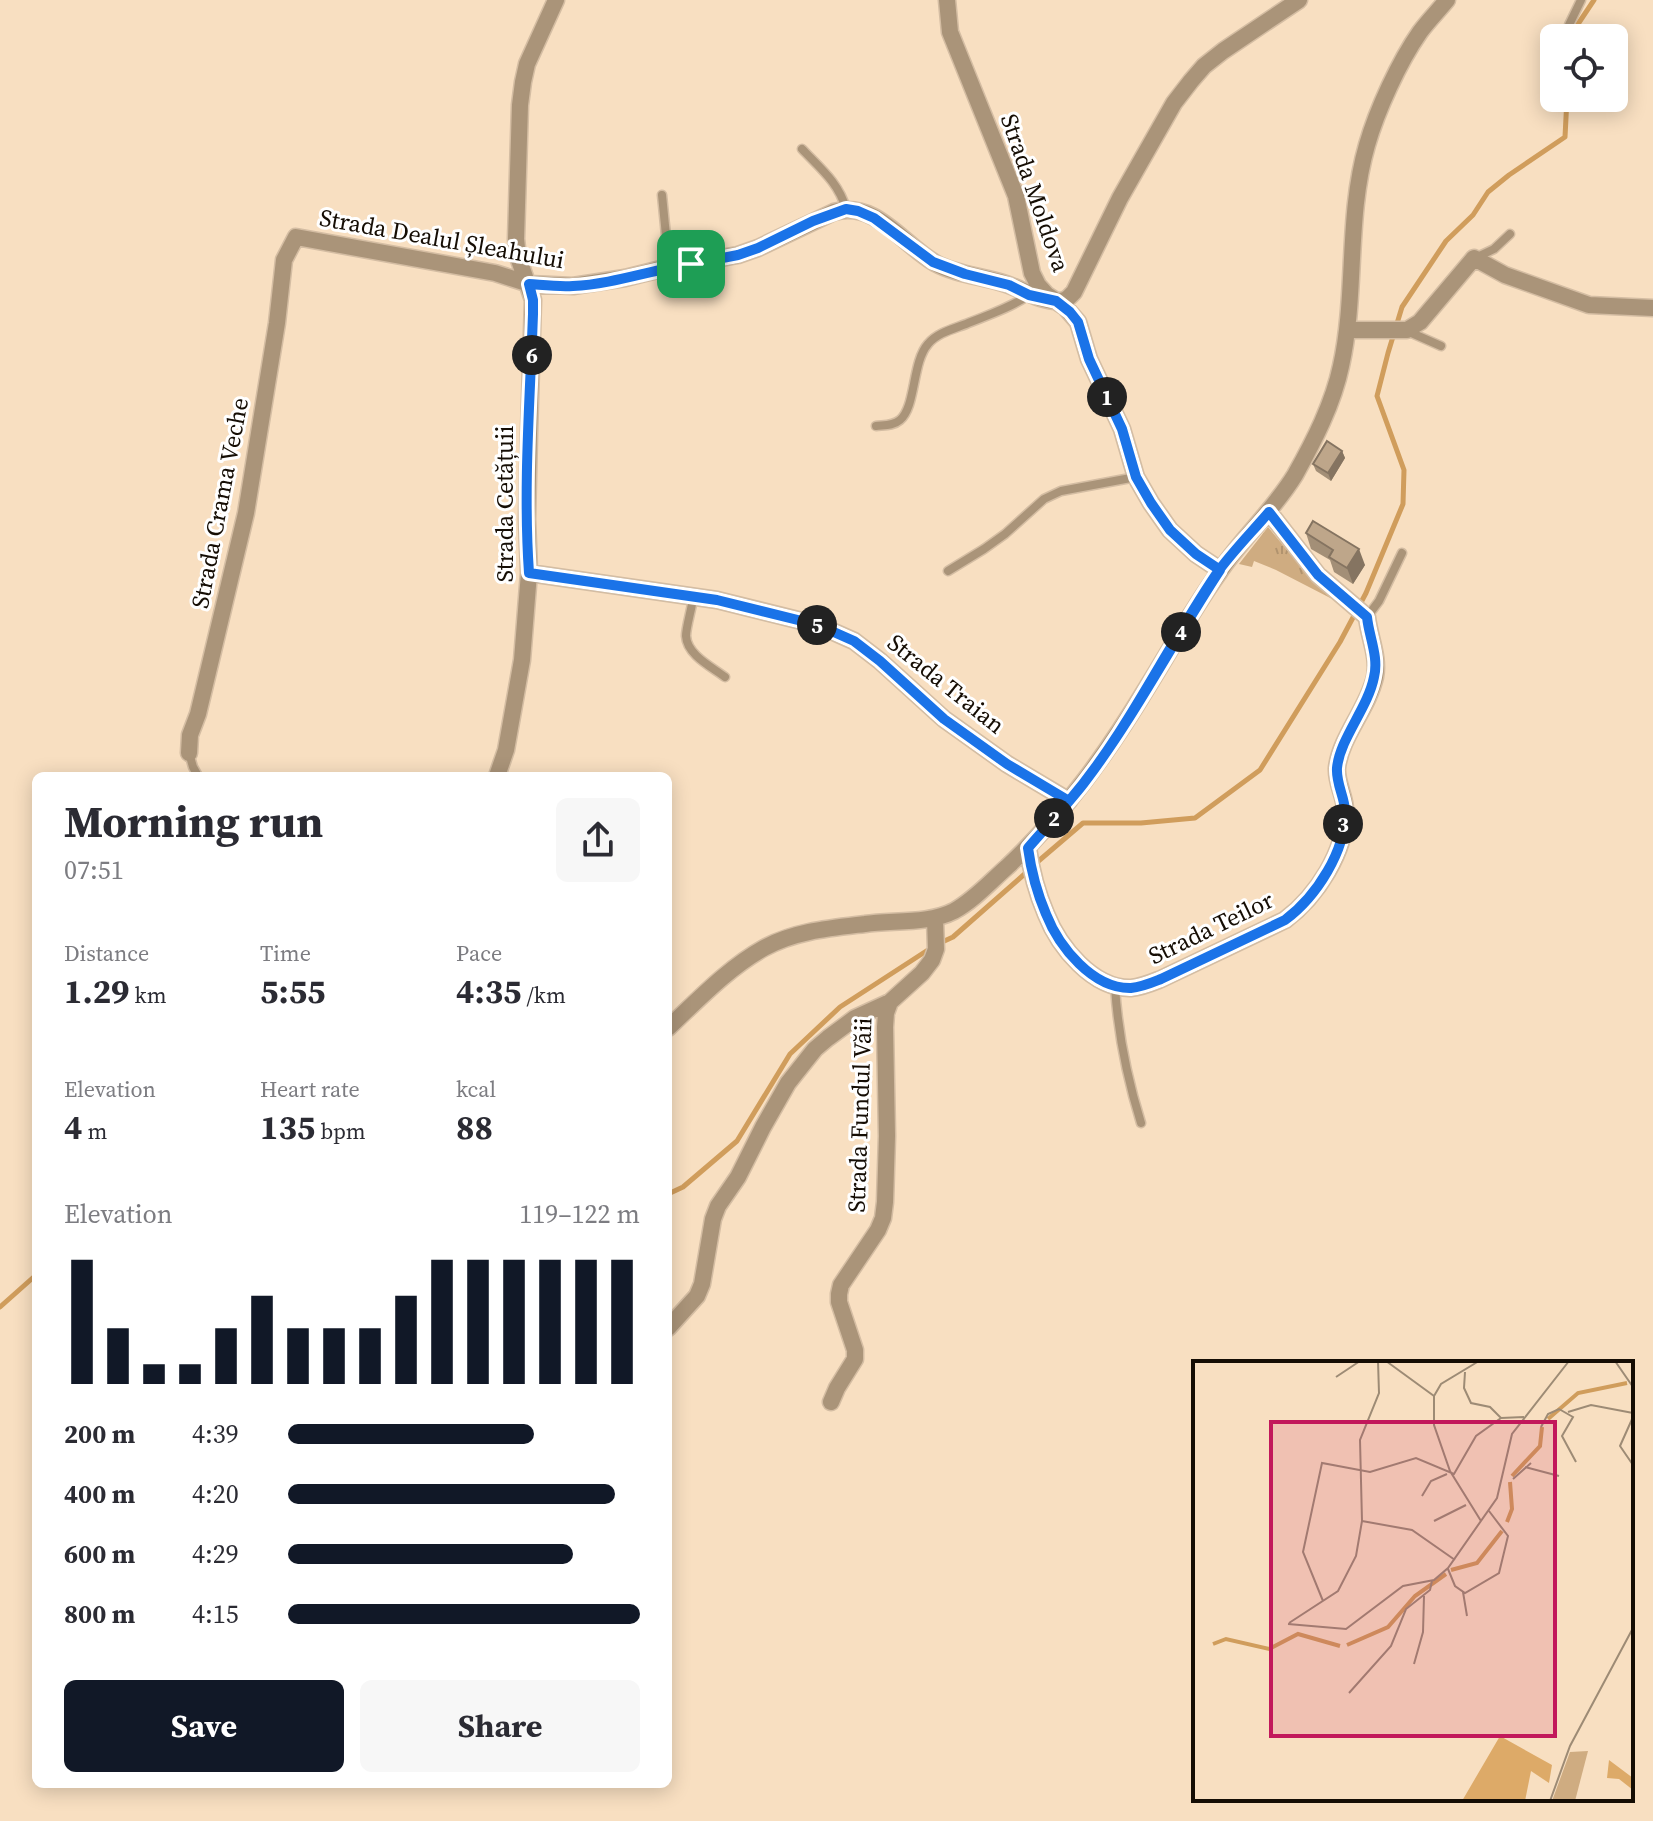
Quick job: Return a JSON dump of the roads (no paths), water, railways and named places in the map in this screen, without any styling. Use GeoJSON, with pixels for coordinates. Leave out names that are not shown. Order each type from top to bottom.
{"type":"FeatureCollection","features":[{"type":"Feature","properties":{"kind":"street","name":"Strada Cetățuii"},"geometry":{"type":"LineString","coordinates":[[498,772],[506,750],[522,660],[529,573],[527,519],[533,300],[518,257],[516,239],[520,105],[527,64],[556,0]]}},
{"type":"Feature","properties":{"kind":"street","name":"Strada Moldova"},"geometry":{"type":"LineString","coordinates":[[947,0],[950,32],[1016,196],[1032,273],[1047,295],[1078,322],[1089,359],[1122,429],[1136,477],[1170,530],[1196,554],[1220,570]]}},
{"type":"Feature","properties":{"kind":"street"},"geometry":{"type":"LineString","coordinates":[[846,209],[874,218],[933,262],[1009,285],[1029,295],[1065,300],[1074,292],[1120,198],[1174,103],[1191,81],[1223,51],[1299,0]]}},
{"type":"Feature","properties":{"kind":"street"},"geometry":{"type":"LineString","coordinates":[[672,1324],[697,1296],[718,1206],[738,1177],[788,1083],[815,1049],[828,1038],[855,1018],[890,1002],[922,973],[932,960],[936,934],[951,913],[1030,861],[1138,703],[1220,570],[1294,477],[1330,404],[1341,368],[1358,190],[1367,145],[1398,69],[1420,32],[1447,0]]}},
{"type":"Feature","properties":{"kind":"street","name":"Strada Dealul Șleahului"},"geometry":{"type":"LineString","coordinates":[[296,237],[495,273],[529,284],[573,286],[738,255],[846,209]]}},
{"type":"Feature","properties":{"kind":"street","name":"Strada Crama Veche"},"geometry":{"type":"LineString","coordinates":[[189,753],[190,735],[198,714],[246,513],[277,323],[284,260],[296,237]]}},
{"type":"Feature","properties":{"kind":"street"},"geometry":{"type":"LineString","coordinates":[[1347,330],[1407,330],[1420,322],[1474,258],[1505,275],[1575,301],[1653,308]]}},
{"type":"Feature","properties":{"kind":"street"},"geometry":{"type":"LineString","coordinates":[[1269,512],[1318,575],[1367,617]]}},
{"type":"Feature","properties":{"kind":"street","name":"Strada Traian"},"geometry":{"type":"LineString","coordinates":[[529,573],[717,600],[818,625],[854,641],[944,719],[1007,764],[1069,801]]}},
{"type":"Feature","properties":{"kind":"street","name":"Strada Teilor"},"geometry":{"type":"LineString","coordinates":[[1115,986],[1143,986],[1285,920],[1299,910],[1325,876],[1334,861],[1345,809],[1337,767],[1375,676],[1376,661],[1367,617]]}},
{"type":"Feature","properties":{"kind":"street"},"geometry":{"type":"LineString","coordinates":[[1030,861],[1046,915],[1067,950],[1099,978],[1115,986]]}},
{"type":"Feature","properties":{"kind":"street"},"geometry":{"type":"LineString","coordinates":[[672,1021],[731,971],[765,947],[790,938],[819,930],[881,922],[936,934]]}},
{"type":"Feature","properties":{"kind":"street","name":"Strada Fundul Văii"},"geometry":{"type":"LineString","coordinates":[[831,1402],[855,1359],[842,1310],[841,1285],[883,1218],[887,1136],[885,1027],[890,1002]]}},
{"type":"Feature","properties":{"kind":"lane"},"geometry":{"type":"LineString","coordinates":[[1569,24],[1581,0]]}},
{"type":"Feature","properties":{"kind":"lane"},"geometry":{"type":"LineString","coordinates":[[802,149],[835,184],[846,209]]}},
{"type":"Feature","properties":{"kind":"lane"},"geometry":{"type":"LineString","coordinates":[[662,195],[669,267]]}},
{"type":"Feature","properties":{"kind":"lane"},"geometry":{"type":"LineString","coordinates":[[1474,258],[1494,249],[1510,234]]}},
{"type":"Feature","properties":{"kind":"lane"},"geometry":{"type":"LineString","coordinates":[[876,426],[891,425],[902,419],[923,351],[929,342],[1029,295]]}},
{"type":"Feature","properties":{"kind":"lane"},"geometry":{"type":"LineString","coordinates":[[1407,330],[1441,346]]}},
{"type":"Feature","properties":{"kind":"lane"},"geometry":{"type":"LineString","coordinates":[[948,571],[1005,534],[1044,499],[1061,491],[1136,477]]}},
{"type":"Feature","properties":{"kind":"lane"},"geometry":{"type":"LineString","coordinates":[[1367,617],[1379,601],[1402,553]]}},
{"type":"Feature","properties":{"kind":"lane"},"geometry":{"type":"LineString","coordinates":[[693,598],[686,637],[690,647],[695,655],[725,677]]}},
{"type":"Feature","properties":{"kind":"lane","name":"Strada Crama Veche"},"geometry":{"type":"LineString","coordinates":[[189,753],[196,772]]}},
{"type":"Feature","properties":{"kind":"lane"},"geometry":{"type":"LineString","coordinates":[[1115,986],[1117,1022],[1127,1077],[1141,1123]]}},
{"type":"Feature","properties":{"kind":"waterway"},"geometry":{"type":"LineString","coordinates":[[1578,24],[1594,0]]}},
{"type":"Feature","properties":{"kind":"waterway"},"geometry":{"type":"LineString","coordinates":[[1035,864],[1083,823],[1141,823],[1195,818],[1260,770],[1340,642],[1366,593],[1403,504],[1404,470],[1377,396],[1402,307],[1446,241],[1473,215],[1488,192],[1565,137],[1566,112]]}},
{"type":"Feature","properties":{"kind":"waterway"},"geometry":{"type":"LineString","coordinates":[[940,943],[953,937],[1028,871]]}},
{"type":"Feature","properties":{"kind":"waterway"},"geometry":{"type":"LineString","coordinates":[[672,1192],[683,1187],[737,1141],[790,1054],[840,1007],[931,948]]}},
{"type":"Feature","properties":{"kind":"waterway"},"geometry":{"type":"LineString","coordinates":[[0,1307],[32,1279]]}}]}
